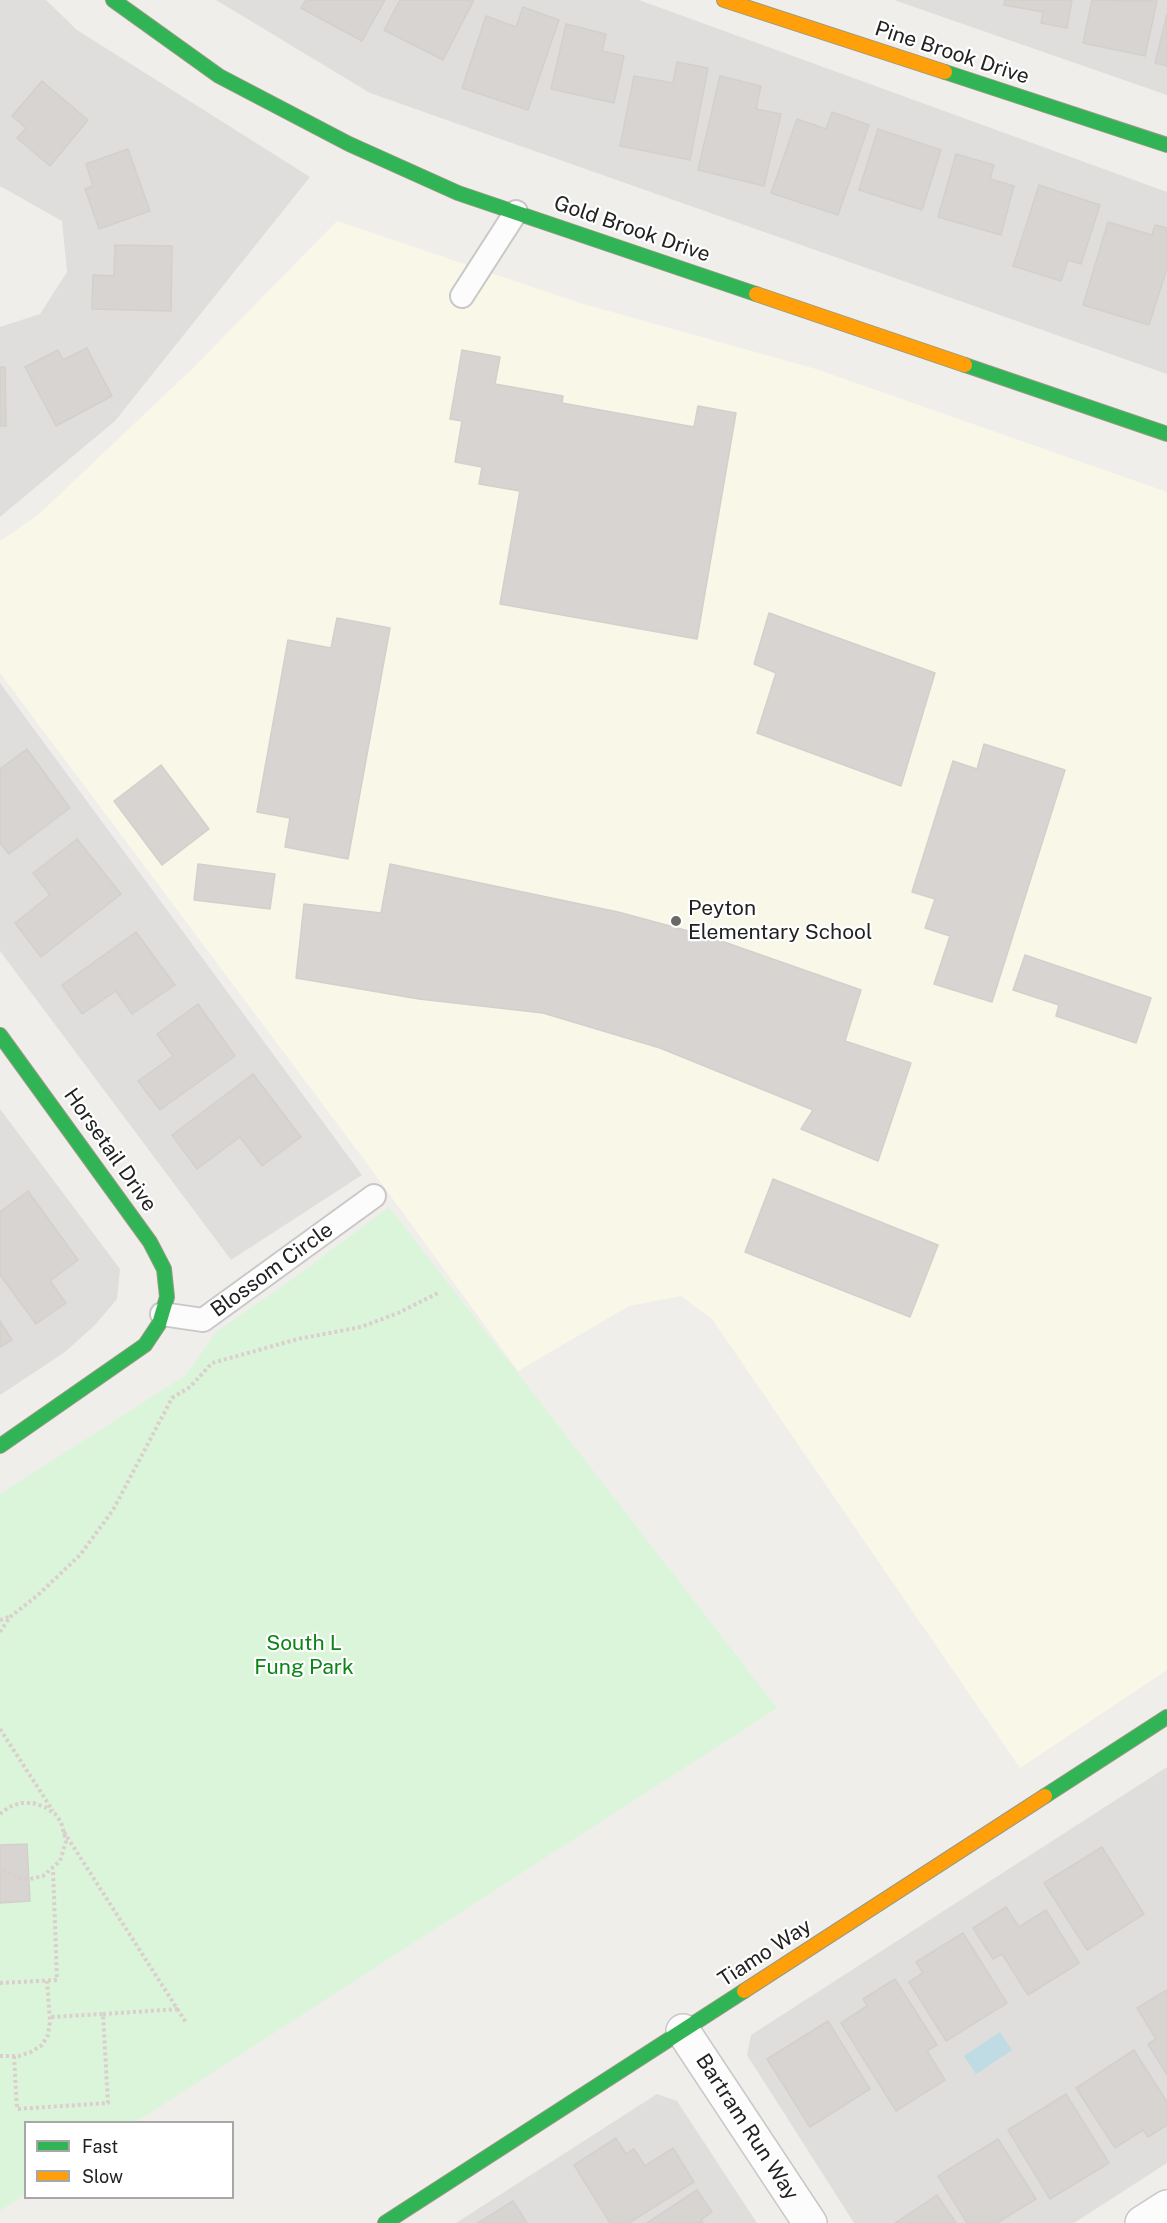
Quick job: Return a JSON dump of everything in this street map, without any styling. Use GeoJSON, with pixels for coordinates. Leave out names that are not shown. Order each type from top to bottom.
{"type":"FeatureCollection","features":[{"type":"Feature","properties":{"kind":"street","name":"Gold Brook Drive"},"geometry":{"type":"LineString","coordinates":[[113,0],[219,76],[350,144],[458,193],[1167,434]]}},
{"type":"Feature","properties":{"kind":"street","name":"Pine Brook Drive"},"geometry":{"type":"LineString","coordinates":[[724,0],[1167,146]]}},
{"type":"Feature","properties":{"kind":"street","name":"Horsetail Drive"},"geometry":{"type":"LineString","coordinates":[[0,1035],[150,1242],[164,1269],[164,1306]]}},
{"type":"Feature","properties":{"kind":"street"},"geometry":{"type":"LineString","coordinates":[[0,1446],[145,1345],[159,1324],[164,1306]]}},
{"type":"Feature","properties":{"kind":"street","name":"Tiamo Way"},"geometry":{"type":"LineString","coordinates":[[386,2223],[1167,1717]]}},
{"type":"Feature","properties":{"kind":"street","name":"Bartram Run Way"},"geometry":{"type":"LineString","coordinates":[[683,2031],[810,2223]]}},
{"type":"Feature","properties":{"kind":"street"},"geometry":{"type":"LineString","coordinates":[[1142,2223],[1167,2207]]}},
{"type":"Feature","properties":{"kind":"lane"},"geometry":{"type":"LineString","coordinates":[[462,296],[516,212]]}},
{"type":"Feature","properties":{"kind":"lane","name":"Blossom Circle"},"geometry":{"type":"LineString","coordinates":[[164,1306],[203,1320],[374,1196]]}},
{"type":"Feature","properties":{"kind":"path"},"geometry":{"type":"LineString","coordinates":[[0,1632],[10,1617],[38,1595],[80,1555],[113,1510],[172,1398],[190,1387],[212,1363],[298,1338],[361,1327],[407,1310],[438,1293]]}},
{"type":"Feature","properties":{"kind":"path"},"geometry":{"type":"LineString","coordinates":[[0,1620],[10,1617]]}},
{"type":"Feature","properties":{"kind":"path"},"geometry":{"type":"LineString","coordinates":[[0,1730],[187,2024]]}},
{"type":"Feature","properties":{"kind":"path"},"geometry":{"type":"LineString","coordinates":[[0,1807],[33,1803],[55,1814]]}},
{"type":"Feature","properties":{"kind":"path"},"geometry":{"type":"LineString","coordinates":[[0,1814],[9,1807]]}},
{"type":"Feature","properties":{"kind":"path"},"geometry":{"type":"LineString","coordinates":[[0,1867],[17,1878],[30,1879],[43,1876],[53,1869],[64,1852],[66,1841],[64,1832]]}},
{"type":"Feature","properties":{"kind":"path"},"geometry":{"type":"LineString","coordinates":[[0,1983],[57,1980],[53,1869]]}},
{"type":"Feature","properties":{"kind":"path"},"geometry":{"type":"LineString","coordinates":[[0,2056],[31,2052],[42,2045],[48,2035],[50,2017],[47,1981]]}},
{"type":"Feature","properties":{"kind":"path"},"geometry":{"type":"LineString","coordinates":[[50,2017],[178,2009]]}},
{"type":"Feature","properties":{"kind":"path"},"geometry":{"type":"LineString","coordinates":[[14,2056],[17,2109],[108,2103],[103,2014]]}},
{"type":"Feature","properties":{"kind":"shaded area"},"geometry":{"type":"Polygon","coordinates":[[[0,0],[46,0],[77,30],[310,177],[115,421],[0,517],[0,327],[40,314],[67,272],[62,221],[0,186],[0,0]]]}},
{"type":"Feature","properties":{"kind":"shaded area"},"geometry":{"type":"Polygon","coordinates":[[[216,0],[639,0],[1167,192],[1167,374],[370,93],[216,0]]]}},
{"type":"Feature","properties":{"kind":"shaded area"},"geometry":{"type":"Polygon","coordinates":[[[894,0],[1167,0],[1167,95],[894,0]]]}},
{"type":"Feature","properties":{"kind":"shaded area","name":"Peyton Elementary School"},"geometry":{"type":"Polygon","coordinates":[[[337,221],[580,303],[816,369],[1167,492],[1167,1670],[1020,1768],[712,1319],[681,1296],[629,1306],[518,1371],[371,1169],[0,673],[0,541],[38,515],[193,368],[337,221]]]}},
{"type":"Feature","properties":{"kind":"shaded area"},"geometry":{"type":"Polygon","coordinates":[[[0,683],[362,1175],[231,1260],[0,951],[0,683]]]}},
{"type":"Feature","properties":{"kind":"shaded area"},"geometry":{"type":"Polygon","coordinates":[[[0,1109],[120,1269],[117,1299],[95,1325],[65,1352],[0,1395],[0,1109]]]}},
{"type":"Feature","properties":{"kind":"shaded area"},"geometry":{"type":"Polygon","coordinates":[[[1167,1767],[1167,2163],[1074,2223],[854,2223],[747,2055],[751,2035],[1167,1767]]]}},
{"type":"Feature","properties":{"kind":"shaded area"},"geometry":{"type":"Polygon","coordinates":[[[657,2094],[677,2101],[757,2223],[456,2223],[657,2094]]]}},
{"type":"Feature","properties":{"kind":"green space","name":"South L Fung Park"},"geometry":{"type":"Polygon","coordinates":[[[389,1207],[777,1708],[138,2121],[24,2121],[24,2195],[0,2211],[0,1494],[186,1375],[216,1332],[389,1207]]]}},
{"type":"Feature","properties":{"kind":"water"},"geometry":{"type":"Polygon","coordinates":[[[1000,2032],[1012,2050],[976,2074],[964,2056],[1000,2032]]]}},
{"type":"Feature","properties":{"kind":"building"},"geometry":{"type":"Polygon","coordinates":[[[306,0],[385,0],[362,41],[301,8],[306,0]]]}},
{"type":"Feature","properties":{"kind":"building"},"geometry":{"type":"Polygon","coordinates":[[[400,0],[474,0],[443,60],[384,30],[400,0]]]}},
{"type":"Feature","properties":{"kind":"building"},"geometry":{"type":"Polygon","coordinates":[[[1005,0],[1072,0],[1067,28],[1041,23],[1043,12],[1004,5],[1005,0]]]}},
{"type":"Feature","properties":{"kind":"building"},"geometry":{"type":"Polygon","coordinates":[[[1092,0],[1157,1],[1145,56],[1083,43],[1092,0]]]}},
{"type":"Feature","properties":{"kind":"building"},"geometry":{"type":"Polygon","coordinates":[[[523,7],[559,20],[528,110],[462,88],[486,16],[516,27],[523,7]]]}},
{"type":"Feature","properties":{"kind":"building"},"geometry":{"type":"Polygon","coordinates":[[[1167,14],[1167,66],[1155,63],[1167,14]]]}},
{"type":"Feature","properties":{"kind":"building"},"geometry":{"type":"Polygon","coordinates":[[[566,24],[606,34],[602,51],[624,56],[614,103],[551,89],[566,24]]]}},
{"type":"Feature","properties":{"kind":"building"},"geometry":{"type":"Polygon","coordinates":[[[677,62],[708,68],[690,160],[620,146],[634,76],[673,83],[677,62]]]}},
{"type":"Feature","properties":{"kind":"building"},"geometry":{"type":"Polygon","coordinates":[[[720,76],[761,86],[756,109],[781,114],[764,186],[698,170],[720,76]]]}},
{"type":"Feature","properties":{"kind":"building"},"geometry":{"type":"Polygon","coordinates":[[[42,81],[88,120],[50,166],[17,138],[26,128],[12,116],[42,81]]]}},
{"type":"Feature","properties":{"kind":"building"},"geometry":{"type":"Polygon","coordinates":[[[832,112],[869,125],[838,215],[771,193],[797,119],[826,129],[832,112]]]}},
{"type":"Feature","properties":{"kind":"building"},"geometry":{"type":"Polygon","coordinates":[[[878,129],[941,150],[922,210],[859,190],[878,129]]]}},
{"type":"Feature","properties":{"kind":"building"},"geometry":{"type":"Polygon","coordinates":[[[128,149],[150,211],[99,229],[85,189],[93,186],[86,164],[128,149]]]}},
{"type":"Feature","properties":{"kind":"building"},"geometry":{"type":"Polygon","coordinates":[[[956,154],[994,165],[990,179],[1014,186],[1001,235],[938,217],[956,154]]]}},
{"type":"Feature","properties":{"kind":"building"},"geometry":{"type":"Polygon","coordinates":[[[1039,185],[1100,205],[1081,264],[1068,260],[1061,281],[1013,266],[1039,185]]]}},
{"type":"Feature","properties":{"kind":"building"},"geometry":{"type":"Polygon","coordinates":[[[1108,222],[1152,235],[1155,225],[1167,228],[1167,268],[1149,325],[1083,305],[1108,222]]]}},
{"type":"Feature","properties":{"kind":"building"},"geometry":{"type":"Polygon","coordinates":[[[115,245],[172,246],[171,311],[92,309],[93,275],[114,276],[115,245]]]}},
{"type":"Feature","properties":{"kind":"building"},"geometry":{"type":"Polygon","coordinates":[[[87,348],[112,396],[56,426],[25,367],[58,350],[63,360],[87,348]]]}},
{"type":"Feature","properties":{"kind":"building"},"geometry":{"type":"Polygon","coordinates":[[[462,350],[500,357],[495,384],[563,396],[562,403],[694,427],[698,406],[736,413],[697,639],[500,604],[520,491],[479,484],[482,467],[455,462],[462,421],[450,419],[462,350]]]}},
{"type":"Feature","properties":{"kind":"building"},"geometry":{"type":"Polygon","coordinates":[[[0,367],[5,367],[6,426],[0,426],[0,367]]]}},
{"type":"Feature","properties":{"kind":"building"},"geometry":{"type":"Polygon","coordinates":[[[769,613],[935,673],[901,786],[757,733],[776,673],[754,664],[769,613]]]}},
{"type":"Feature","properties":{"kind":"building"},"geometry":{"type":"Polygon","coordinates":[[[337,618],[390,628],[348,859],[285,847],[290,818],[257,812],[288,640],[331,648],[337,618]]]}},
{"type":"Feature","properties":{"kind":"building"},"geometry":{"type":"Polygon","coordinates":[[[984,744],[1065,770],[992,1002],[934,984],[950,936],[925,928],[935,899],[912,892],[953,761],[977,769],[984,744]]]}},
{"type":"Feature","properties":{"kind":"building"},"geometry":{"type":"Polygon","coordinates":[[[27,749],[70,808],[9,854],[0,843],[0,769],[27,749]]]}},
{"type":"Feature","properties":{"kind":"building"},"geometry":{"type":"Polygon","coordinates":[[[161,765],[209,829],[162,865],[114,801],[161,765]]]}},
{"type":"Feature","properties":{"kind":"building"},"geometry":{"type":"Polygon","coordinates":[[[77,839],[121,894],[41,957],[15,923],[50,895],[33,873],[77,839]]]}},
{"type":"Feature","properties":{"kind":"building"},"geometry":{"type":"Polygon","coordinates":[[[198,864],[275,874],[270,909],[194,900],[198,864]]]}},
{"type":"Feature","properties":{"kind":"building"},"geometry":{"type":"Polygon","coordinates":[[[390,864],[618,912],[707,936],[861,990],[845,1041],[911,1063],[878,1161],[801,1129],[813,1110],[660,1048],[543,1013],[419,999],[296,978],[304,904],[381,913],[390,864]]]}},
{"type":"Feature","properties":{"kind":"building"},"geometry":{"type":"Polygon","coordinates":[[[136,932],[175,985],[132,1014],[116,991],[82,1014],[62,985],[136,932]]]}},
{"type":"Feature","properties":{"kind":"building"},"geometry":{"type":"Polygon","coordinates":[[[1025,955],[1151,998],[1136,1043],[1056,1016],[1059,1005],[1013,990],[1025,955]]]}},
{"type":"Feature","properties":{"kind":"building"},"geometry":{"type":"Polygon","coordinates":[[[198,1004],[235,1056],[160,1110],[138,1081],[173,1056],[157,1034],[198,1004]]]}},
{"type":"Feature","properties":{"kind":"building"},"geometry":{"type":"Polygon","coordinates":[[[253,1074],[301,1137],[262,1166],[240,1137],[197,1169],[172,1135],[253,1074]]]}},
{"type":"Feature","properties":{"kind":"building"},"geometry":{"type":"Polygon","coordinates":[[[773,1179],[938,1245],[910,1317],[745,1252],[773,1179]]]}},
{"type":"Feature","properties":{"kind":"building"},"geometry":{"type":"Polygon","coordinates":[[[28,1191],[78,1260],[50,1281],[66,1303],[36,1324],[0,1275],[0,1212],[28,1191]]]}},
{"type":"Feature","properties":{"kind":"building"},"geometry":{"type":"Polygon","coordinates":[[[0,1321],[12,1340],[0,1347],[0,1321]]]}},
{"type":"Feature","properties":{"kind":"building"},"geometry":{"type":"Polygon","coordinates":[[[27,1844],[30,1901],[0,1903],[0,1845],[27,1844]]]}},
{"type":"Feature","properties":{"kind":"building"},"geometry":{"type":"Polygon","coordinates":[[[1102,1847],[1144,1914],[1087,1950],[1044,1883],[1102,1847]]]}},
{"type":"Feature","properties":{"kind":"building"},"geometry":{"type":"Polygon","coordinates":[[[1006,1907],[1019,1927],[1046,1910],[1079,1963],[1028,1995],[1002,1954],[993,1959],[973,1928],[1006,1907]]]}},
{"type":"Feature","properties":{"kind":"building"},"geometry":{"type":"Polygon","coordinates":[[[963,1933],[1007,2003],[946,2041],[909,1982],[923,1973],[916,1962],[963,1933]]]}},
{"type":"Feature","properties":{"kind":"building"},"geometry":{"type":"Polygon","coordinates":[[[895,1979],[937,2045],[927,2051],[945,2080],[896,2111],[841,2023],[867,2006],[863,1999],[895,1979]]]}},
{"type":"Feature","properties":{"kind":"building"},"geometry":{"type":"Polygon","coordinates":[[[1167,1990],[1167,2075],[1148,2044],[1156,2039],[1137,2008],[1167,1990]]]}},
{"type":"Feature","properties":{"kind":"building"},"geometry":{"type":"Polygon","coordinates":[[[828,2021],[870,2089],[810,2127],[767,2059],[828,2021]]]}},
{"type":"Feature","properties":{"kind":"building"},"geometry":{"type":"Polygon","coordinates":[[[1134,2050],[1167,2102],[1167,2125],[1148,2137],[1143,2130],[1115,2148],[1076,2088],[1134,2050]]]}},
{"type":"Feature","properties":{"kind":"building"},"geometry":{"type":"Polygon","coordinates":[[[1066,2094],[1109,2163],[1050,2199],[1008,2130],[1066,2094]]]}},
{"type":"Feature","properties":{"kind":"building"},"geometry":{"type":"Polygon","coordinates":[[[616,2138],[626,2154],[634,2149],[645,2166],[673,2148],[694,2182],[629,2223],[610,2223],[574,2165],[616,2138]]]}},
{"type":"Feature","properties":{"kind":"building"},"geometry":{"type":"Polygon","coordinates":[[[998,2139],[1036,2199],[997,2223],[967,2223],[938,2176],[998,2139]]]}},
{"type":"Feature","properties":{"kind":"building"},"geometry":{"type":"Polygon","coordinates":[[[697,2190],[712,2212],[701,2220],[703,2223],[647,2223],[697,2190]]]}},
{"type":"Feature","properties":{"kind":"building"},"geometry":{"type":"Polygon","coordinates":[[[937,2195],[956,2223],[895,2223],[937,2195]]]}},
{"type":"Feature","properties":{"kind":"building"},"geometry":{"type":"Polygon","coordinates":[[[513,2201],[527,2223],[478,2223],[513,2201]]]}},
{"type":"Feature","properties":{"kind":"traffic: fast"},"geometry":{"type":"LineString","coordinates":[[113,0],[219,76],[349,144],[458,193],[756,294]]}},
{"type":"Feature","properties":{"kind":"traffic: fast"},"geometry":{"type":"LineString","coordinates":[[945,72],[1167,145]]}},
{"type":"Feature","properties":{"kind":"traffic: fast"},"geometry":{"type":"LineString","coordinates":[[965,365],[1167,434]]}},
{"type":"Feature","properties":{"kind":"traffic: fast"},"geometry":{"type":"LineString","coordinates":[[0,1035],[150,1242],[164,1269],[167,1297],[159,1324],[145,1345],[0,1446]]}},
{"type":"Feature","properties":{"kind":"traffic: fast"},"geometry":{"type":"LineString","coordinates":[[1045,1796],[1167,1717]]}},
{"type":"Feature","properties":{"kind":"traffic: fast"},"geometry":{"type":"LineString","coordinates":[[385,2223],[744,1991]]}},
{"type":"Feature","properties":{"kind":"traffic: slow"},"geometry":{"type":"LineString","coordinates":[[724,0],[945,72]]}},
{"type":"Feature","properties":{"kind":"traffic: slow"},"geometry":{"type":"LineString","coordinates":[[756,294],[965,365]]}},
{"type":"Feature","properties":{"kind":"traffic: slow"},"geometry":{"type":"LineString","coordinates":[[744,1991],[1045,1796]]}},
{"type":"Feature","properties":{"kind":"place","name":"Peyton Elementary School"},"geometry":{"type":"Point","coordinates":[676,921]}}]}
